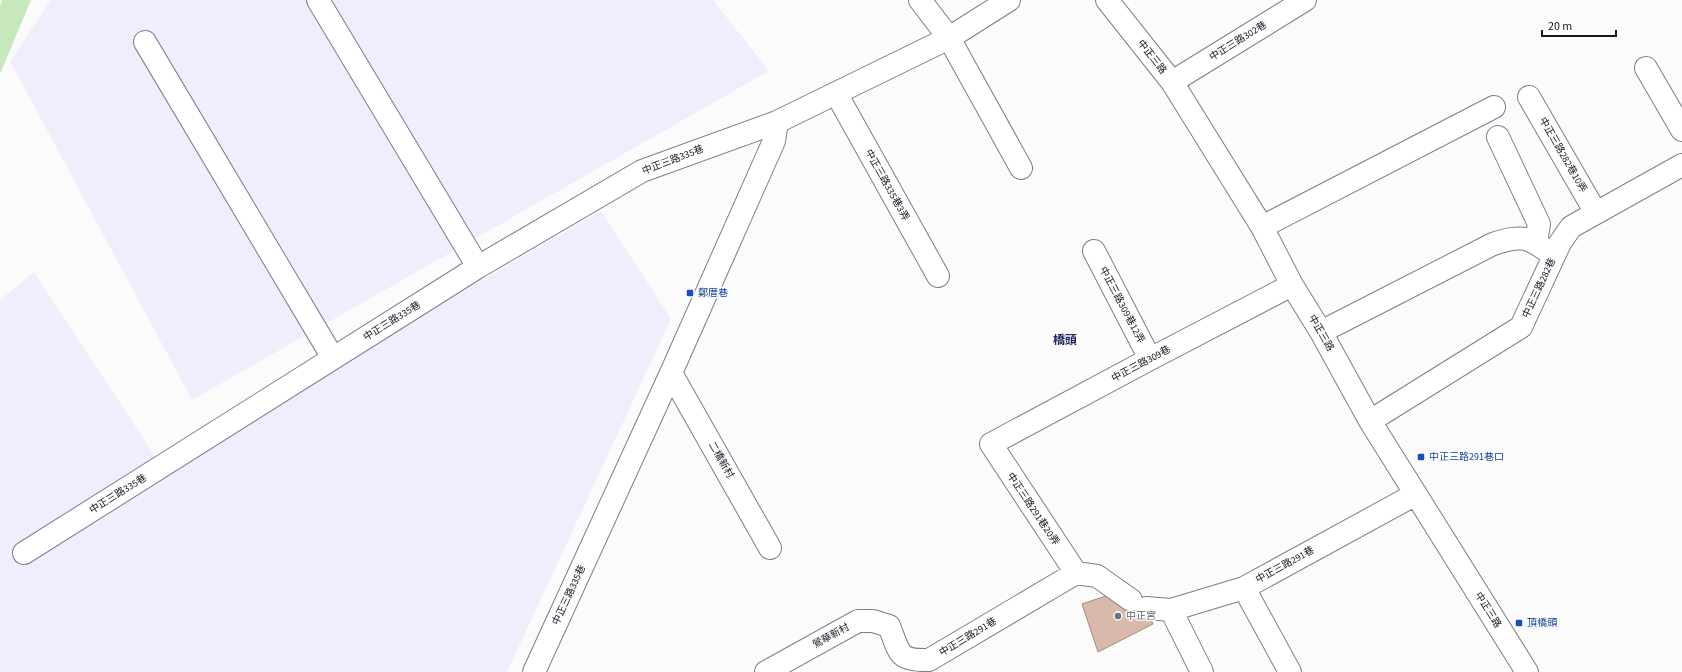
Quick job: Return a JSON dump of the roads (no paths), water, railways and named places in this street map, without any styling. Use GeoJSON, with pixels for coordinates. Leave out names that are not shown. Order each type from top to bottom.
{"type":"FeatureCollection","features":[{"type":"Feature","properties":{"kind":"street"},"geometry":{"type":"LineString","coordinates":[[318,0],[478,267]]}},
{"type":"Feature","properties":{"kind":"street"},"geometry":{"type":"LineString","coordinates":[[920,0],[949,38],[1021,168]]}},
{"type":"Feature","properties":{"kind":"street","name":"中正三路335巷"},"geometry":{"type":"LineString","coordinates":[[24,553],[478,267],[642,171],[776,122],[949,38],[1009,0]]}},
{"type":"Feature","properties":{"kind":"street","name":"中正三路"},"geometry":{"type":"LineString","coordinates":[[1108,0],[1172,82],[1262,227],[1292,285],[1321,332],[1370,421],[1527,672]]}},
{"type":"Feature","properties":{"kind":"street","name":"中正三路302巷"},"geometry":{"type":"LineString","coordinates":[[1172,82],[1305,0]]}},
{"type":"Feature","properties":{"kind":"street"},"geometry":{"type":"LineString","coordinates":[[145,42],[333,358]]}},
{"type":"Feature","properties":{"kind":"street"},"geometry":{"type":"LineString","coordinates":[[1646,68],[1682,130]]}},
{"type":"Feature","properties":{"kind":"street","name":"中正三路335巷3弄"},"geometry":{"type":"LineString","coordinates":[[836,93],[938,276]]}},
{"type":"Feature","properties":{"kind":"street","name":"中正三路282巷10弄"},"geometry":{"type":"LineString","coordinates":[[1529,97],[1596,213]]}},
{"type":"Feature","properties":{"kind":"street"},"geometry":{"type":"LineString","coordinates":[[1262,227],[1494,107]]}},
{"type":"Feature","properties":{"kind":"street","name":"中正三路335巷"},"geometry":{"type":"LineString","coordinates":[[534,672],[671,373],[774,141],[776,122]]}},
{"type":"Feature","properties":{"kind":"street"},"geometry":{"type":"LineString","coordinates":[[1498,137],[1539,224],[1536,242]]}},
{"type":"Feature","properties":{"kind":"street","name":"中正三路282巷"},"geometry":{"type":"LineString","coordinates":[[1370,421],[1521,327],[1565,234],[1571,227],[1682,166]]}},
{"type":"Feature","properties":{"kind":"street"},"geometry":{"type":"LineString","coordinates":[[1321,332],[1493,244],[1511,238],[1526,239],[1536,242],[1554,256]]}},
{"type":"Feature","properties":{"kind":"street","name":"中正三路309巷12弄"},"geometry":{"type":"LineString","coordinates":[[1094,251],[1150,359]]}},
{"type":"Feature","properties":{"kind":"street","name":"中正三路309巷"},"geometry":{"type":"LineString","coordinates":[[991,444],[1292,285]]}},
{"type":"Feature","properties":{"kind":"street","name":"二橋新村"},"geometry":{"type":"LineString","coordinates":[[671,373],[770,548]]}},
{"type":"Feature","properties":{"kind":"street","name":"中正三路291巷20弄"},"geometry":{"type":"LineString","coordinates":[[991,444],[1076,573]]}},
{"type":"Feature","properties":{"kind":"street","name":"中正三路291巷"},"geometry":{"type":"LineString","coordinates":[[929,660],[1076,573],[1097,576],[1138,604],[1171,610],[1244,588],[1416,494]]}},
{"type":"Feature","properties":{"kind":"street"},"geometry":{"type":"LineString","coordinates":[[1244,588],[1290,672]]}},
{"type":"Feature","properties":{"kind":"street"},"geometry":{"type":"LineString","coordinates":[[1171,610],[1202,672]]}},
{"type":"Feature","properties":{"kind":"street","name":"鶯華新村"},"geometry":{"type":"LineString","coordinates":[[766,672],[858,621],[873,621],[889,626],[900,654],[909,660],[929,660]]}},
{"type":"Feature","properties":{"kind":"place","name":"鄭厝巷"},"geometry":{"type":"Point","coordinates":[690,293]}},
{"type":"Feature","properties":{"kind":"place","name":"中正三路291巷口"},"geometry":{"type":"Point","coordinates":[1421,457]}},
{"type":"Feature","properties":{"kind":"place","name":"中正宮"},"geometry":{"type":"Point","coordinates":[1118,616]}},
{"type":"Feature","properties":{"kind":"place","name":"頂橋頭"},"geometry":{"type":"Point","coordinates":[1519,623]}},
{"type":"Feature","properties":{"kind":"district","name":"橋頭"},"geometry":{"type":"Point","coordinates":[1065,340]}}]}
